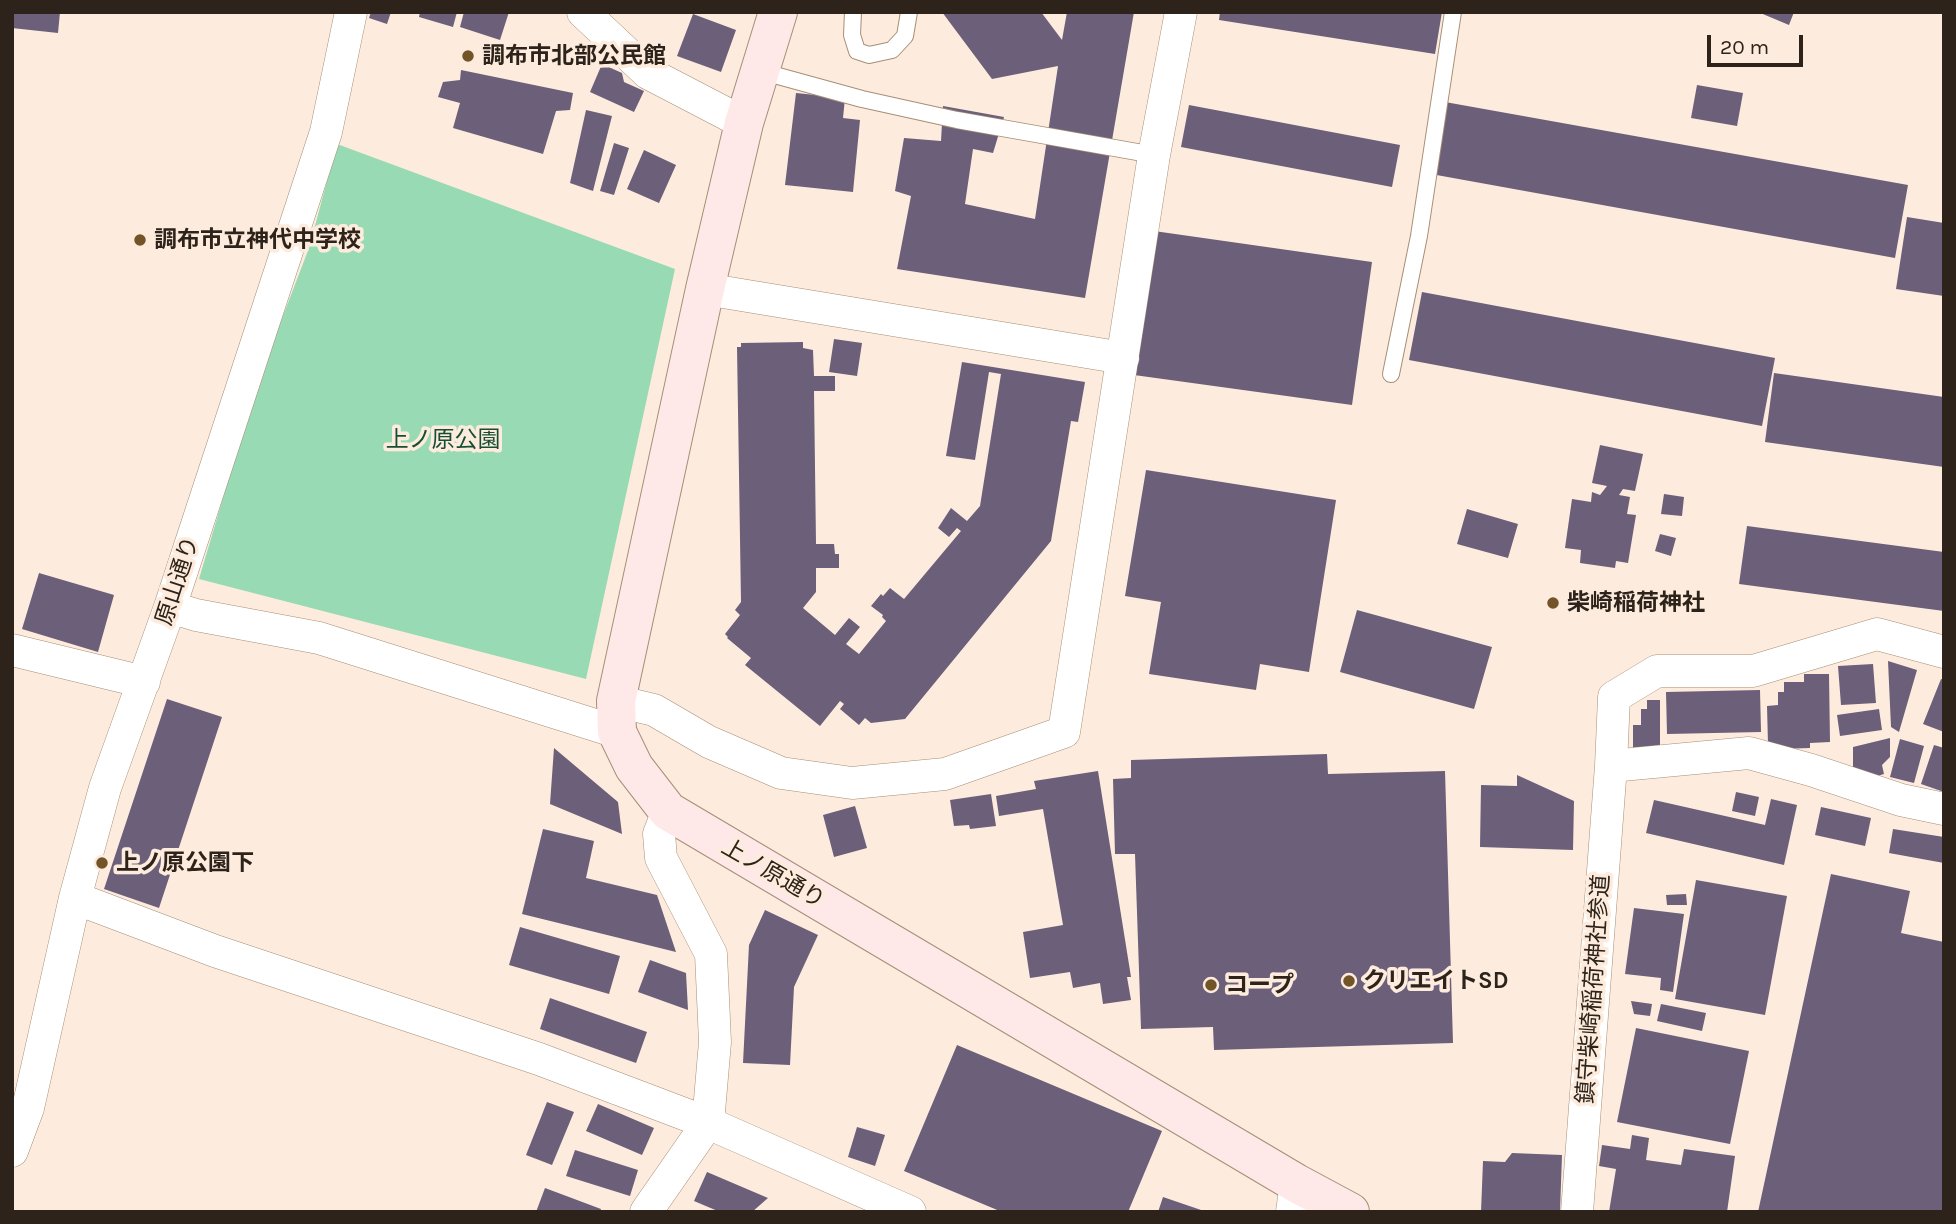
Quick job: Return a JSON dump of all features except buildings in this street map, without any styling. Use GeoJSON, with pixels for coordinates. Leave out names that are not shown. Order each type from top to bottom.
{"type":"FeatureCollection","features":[{"type":"Feature","properties":{"kind":"street","name":"原山通り"},"geometry":{"type":"LineString","coordinates":[[12,1152],[28,1108],[75,898],[105,788],[170,607],[326,132],[351,12]]}},
{"type":"Feature","properties":{"kind":"street"},"geometry":{"type":"LineString","coordinates":[[583,12],[648,73],[744,123]]}},
{"type":"Feature","properties":{"kind":"street"},"geometry":{"type":"LineString","coordinates":[[616,717],[705,289],[744,123],[778,12]]}},
{"type":"Feature","properties":{"kind":"street"},"geometry":{"type":"LineString","coordinates":[[170,607],[196,615],[318,638],[616,717],[654,710],[709,742],[781,773],[852,783],[945,774],[1064,732],[1154,155],[1181,12]]}},
{"type":"Feature","properties":{"kind":"street"},"geometry":{"type":"LineString","coordinates":[[705,289],[1123,358]]}},
{"type":"Feature","properties":{"kind":"street","name":"鎮守柴崎稲荷神社参道"},"geometry":{"type":"LineString","coordinates":[[1577,1212],[1614,697],[1657,671],[1753,671],[1877,634],[1944,652]]}},
{"type":"Feature","properties":{"kind":"street"},"geometry":{"type":"LineString","coordinates":[[12,650],[144,682]]}},
{"type":"Feature","properties":{"kind":"street","name":"上ノ原通り"},"geometry":{"type":"LineString","coordinates":[[616,717],[634,767],[668,811],[1294,1197],[1350,1212]]}},
{"type":"Feature","properties":{"kind":"street"},"geometry":{"type":"LineString","coordinates":[[1611,766],[1749,753],[1901,800],[1944,809]]}},
{"type":"Feature","properties":{"kind":"street"},"geometry":{"type":"LineString","coordinates":[[646,1212],[708,1123],[715,1042],[710,954],[662,858],[659,834],[668,811]]}},
{"type":"Feature","properties":{"kind":"street"},"geometry":{"type":"LineString","coordinates":[[75,898],[215,951],[539,1059],[708,1123],[900,1210]]}},
{"type":"Feature","properties":{"kind":"lane"},"geometry":{"type":"LineString","coordinates":[[853,12],[852,35],[858,51],[869,55],[892,50],[905,36],[909,12]]}},
{"type":"Feature","properties":{"kind":"lane"},"geometry":{"type":"LineString","coordinates":[[1391,374],[1419,236],[1452,12]]}},
{"type":"Feature","properties":{"kind":"lane"},"geometry":{"type":"LineString","coordinates":[[759,71],[862,99],[957,120],[1154,155]]}},
{"type":"Feature","properties":{"kind":"green space","name":"上ノ原公園"},"geometry":{"type":"Polygon","coordinates":[[[337,144],[675,269],[586,679],[199,579],[245,424],[309,248],[337,144]]]}},
{"type":"Feature","properties":{"kind":"place","name":"調布市北部公民館"},"geometry":{"type":"Point","coordinates":[468,56]}},
{"type":"Feature","properties":{"kind":"place","name":"調布市立神代中学校"},"geometry":{"type":"Point","coordinates":[140,240]}},
{"type":"Feature","properties":{"kind":"place","name":"柴崎稲荷神社"},"geometry":{"type":"Point","coordinates":[1553,603]}},
{"type":"Feature","properties":{"kind":"place","name":"上ノ原公園下"},"geometry":{"type":"Point","coordinates":[102,863]}},
{"type":"Feature","properties":{"kind":"place","name":"クリエイトSD"},"geometry":{"type":"Point","coordinates":[1349,981]}},
{"type":"Feature","properties":{"kind":"place","name":"コープ"},"geometry":{"type":"Point","coordinates":[1211,985]}}]}
